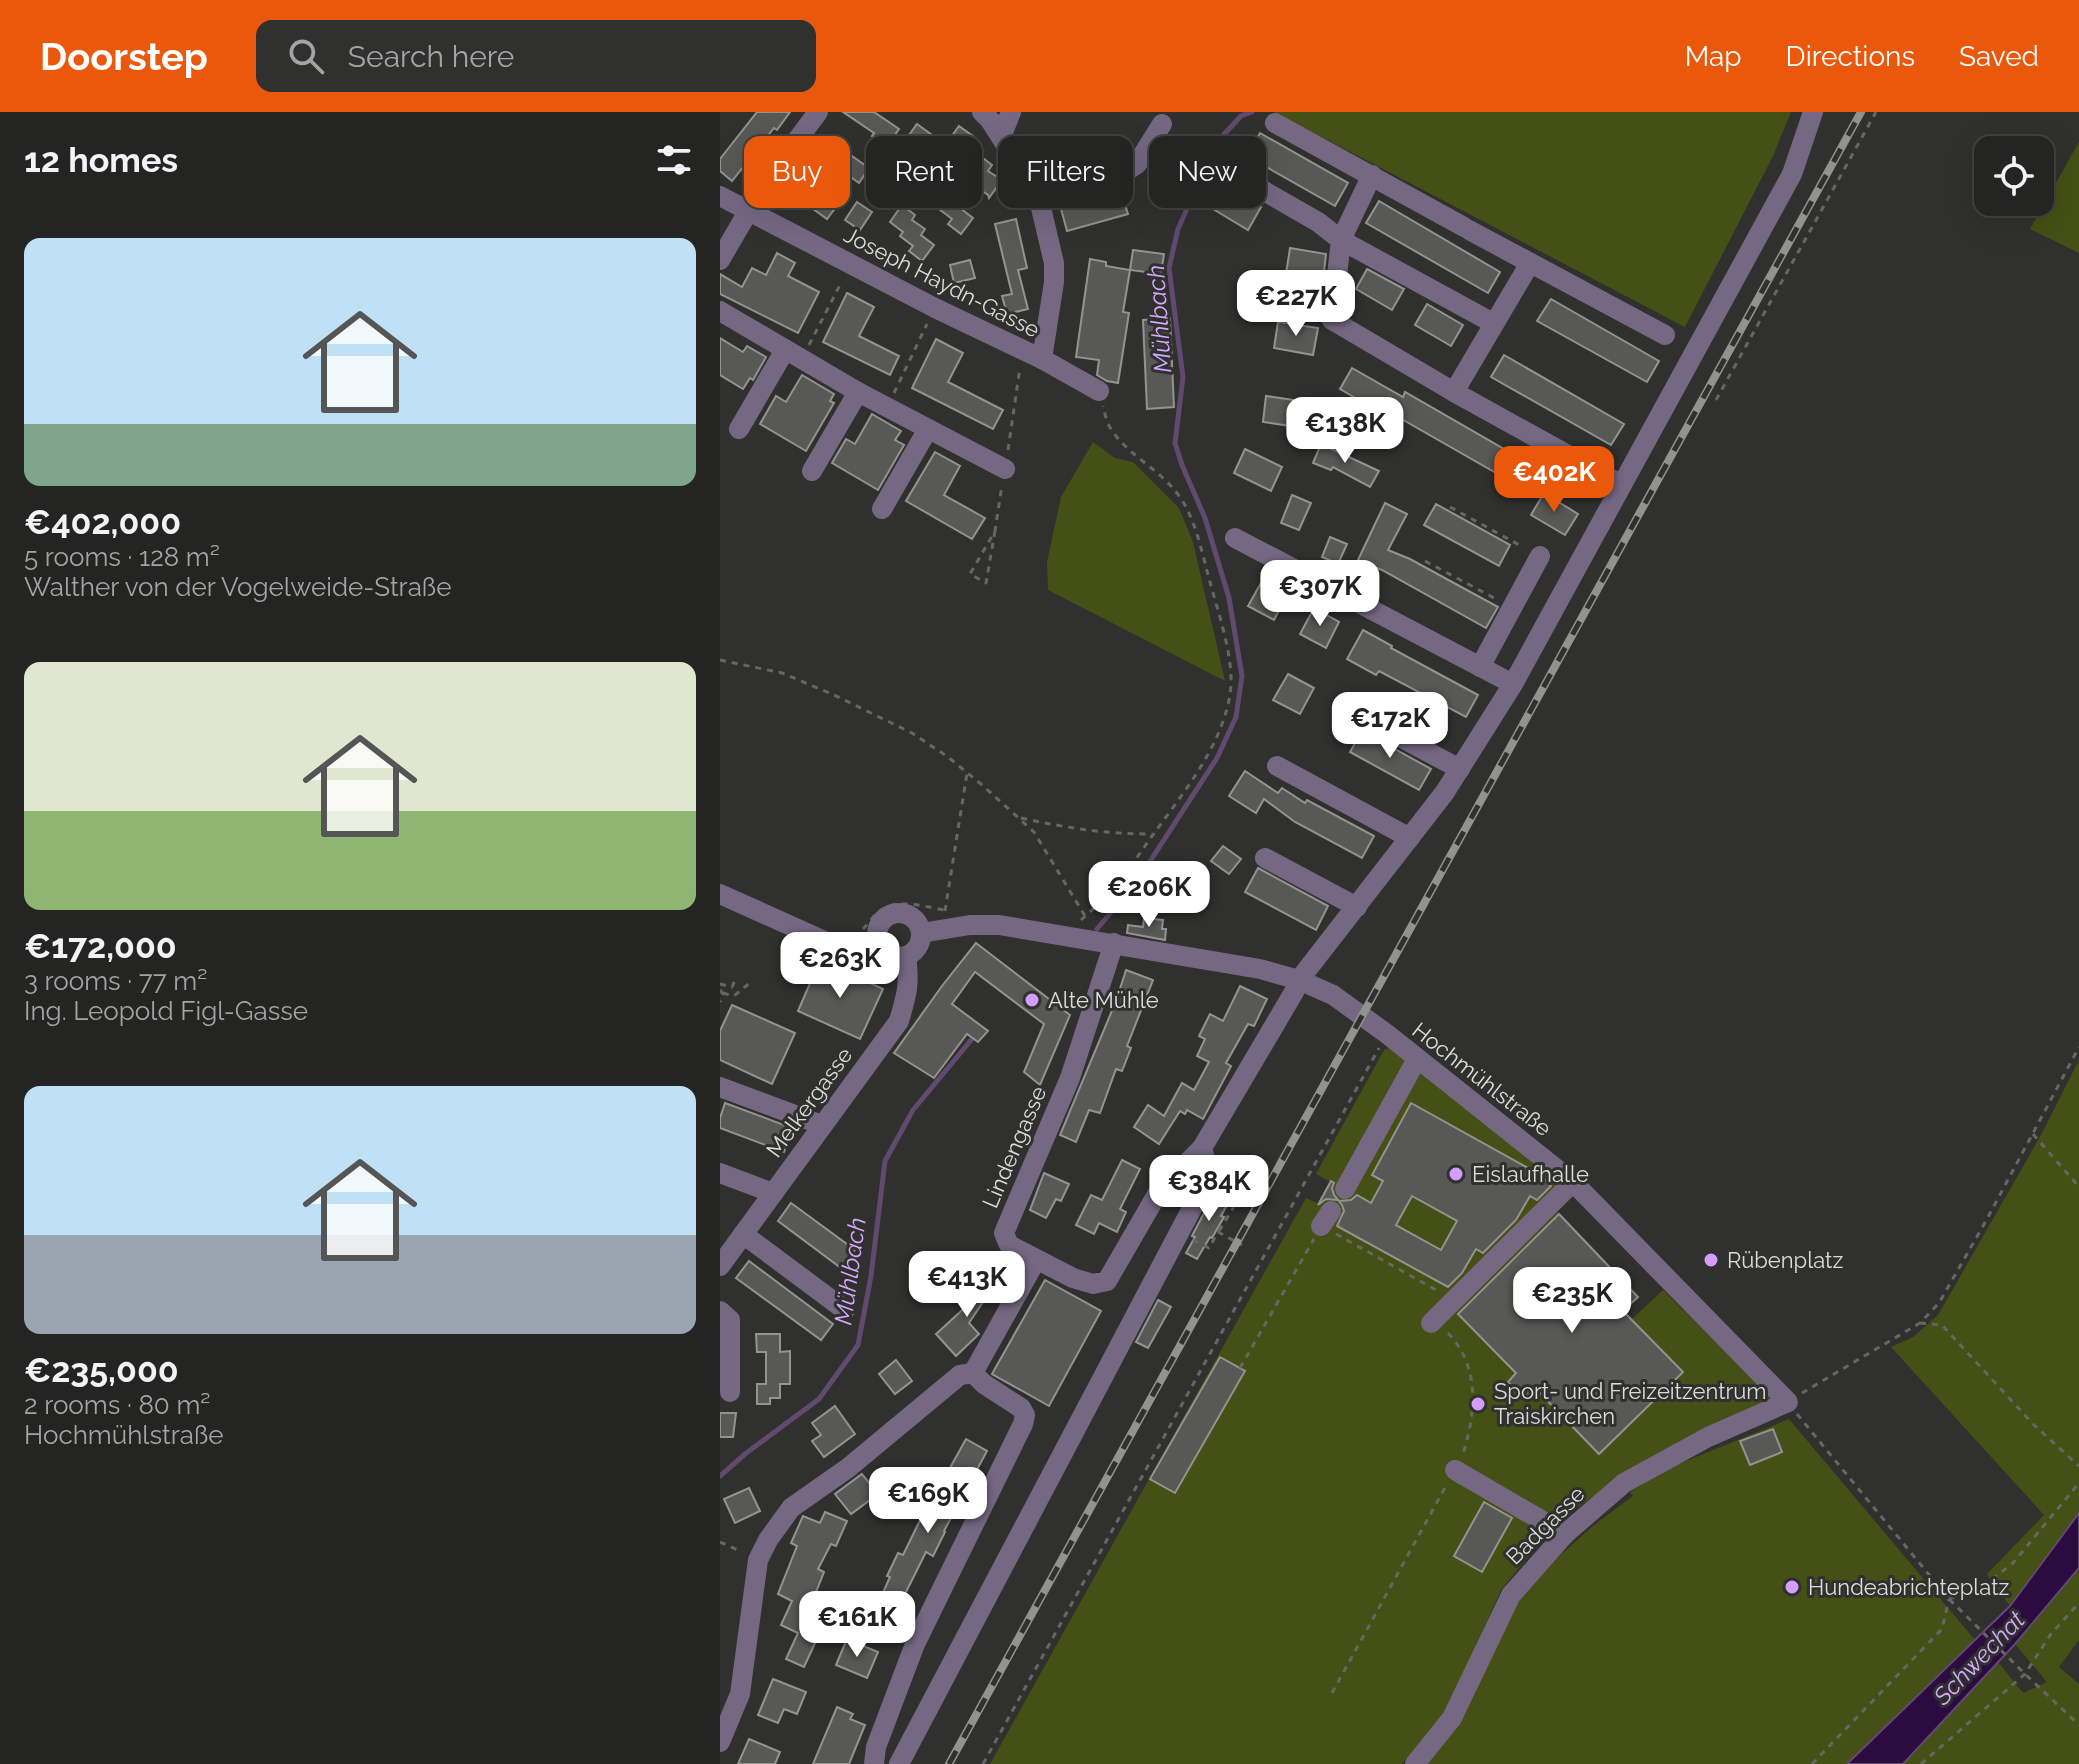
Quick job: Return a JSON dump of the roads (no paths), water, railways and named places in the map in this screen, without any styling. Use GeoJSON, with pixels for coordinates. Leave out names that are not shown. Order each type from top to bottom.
{"type":"FeatureCollection","features":[{"type":"Feature","properties":{"kind":"street"},"geometry":{"type":"LineString","coordinates":[[720,260],[763,186],[818,112]]}},
{"type":"Feature","properties":{"kind":"street"},"geometry":{"type":"LineString","coordinates":[[982,112],[1000,136]]}},
{"type":"Feature","properties":{"kind":"street"},"geometry":{"type":"LineString","coordinates":[[1001,136],[1011,112]]}},
{"type":"Feature","properties":{"kind":"street","name":"Lindengasse"},"geometry":{"type":"LineString","coordinates":[[1114,943],[1070,1078],[1005,1228],[1004,1237],[1009,1245],[1036,1260],[1093,1284],[1107,1281],[1159,1191],[1202,1148],[1299,980],[1445,792],[1513,684],[1792,174],[1813,112]]}},
{"type":"Feature","properties":{"kind":"street"},"geometry":{"type":"LineString","coordinates":[[1275,123],[1665,335]]}},
{"type":"Feature","properties":{"kind":"street"},"geometry":{"type":"LineString","coordinates":[[1133,167],[1162,124]]}},
{"type":"Feature","properties":{"kind":"street"},"geometry":{"type":"LineString","coordinates":[[1372,175],[1341,240],[1332,320],[1622,485]]}},
{"type":"Feature","properties":{"kind":"street"},"geometry":{"type":"LineString","coordinates":[[1266,192],[1318,222],[1341,240],[1493,323]]}},
{"type":"Feature","properties":{"kind":"street","name":"Joseph Haydn-Gasse"},"geometry":{"type":"LineString","coordinates":[[720,196],[1099,391]]}},
{"type":"Feature","properties":{"kind":"street"},"geometry":{"type":"LineString","coordinates":[[1041,208],[1055,272],[1042,359]]}},
{"type":"Feature","properties":{"kind":"street"},"geometry":{"type":"LineString","coordinates":[[1454,392],[1530,263]]}},
{"type":"Feature","properties":{"kind":"street"},"geometry":{"type":"LineString","coordinates":[[720,311],[858,392],[1005,469]]}},
{"type":"Feature","properties":{"kind":"street"},"geometry":{"type":"LineString","coordinates":[[739,429],[793,354]]}},
{"type":"Feature","properties":{"kind":"street"},"geometry":{"type":"LineString","coordinates":[[812,471],[858,392]]}},
{"type":"Feature","properties":{"kind":"street"},"geometry":{"type":"LineString","coordinates":[[882,509],[928,429]]}},
{"type":"Feature","properties":{"kind":"street"},"geometry":{"type":"LineString","coordinates":[[1235,538],[1513,684]]}},
{"type":"Feature","properties":{"kind":"street"},"geometry":{"type":"LineString","coordinates":[[1480,667],[1540,556]]}},
{"type":"Feature","properties":{"kind":"street"},"geometry":{"type":"LineString","coordinates":[[1381,727],[1460,769]]}},
{"type":"Feature","properties":{"kind":"street"},"geometry":{"type":"LineString","coordinates":[[1277,766],[1410,838]]}},
{"type":"Feature","properties":{"kind":"street"},"geometry":{"type":"LineString","coordinates":[[1265,858],[1357,907]]}},
{"type":"Feature","properties":{"kind":"street"},"geometry":{"type":"LineString","coordinates":[[720,894],[838,947],[880,946]]}},
{"type":"Feature","properties":{"kind":"street"},"geometry":{"type":"LineString","coordinates":[[904,914],[920,926],[921,933],[918,948],[906,956],[891,956],[880,946],[878,932],[880,925],[890,915],[904,914]]}},
{"type":"Feature","properties":{"kind":"street","name":"Hochmühlstraße"},"geometry":{"type":"LineString","coordinates":[[921,933],[970,925],[999,925],[1066,935],[1260,969],[1299,980],[1333,995],[1387,1034],[1573,1182],[1788,1402]]}},
{"type":"Feature","properties":{"kind":"street","name":"Melkergasse"},"geometry":{"type":"LineString","coordinates":[[723,1256],[743,1234],[899,1021],[909,979],[906,956]]}},
{"type":"Feature","properties":{"kind":"street"},"geometry":{"type":"LineString","coordinates":[[1345,1189],[1417,1059]]}},
{"type":"Feature","properties":{"kind":"street"},"geometry":{"type":"LineString","coordinates":[[720,1087],[822,1125]]}},
{"type":"Feature","properties":{"kind":"street"},"geometry":{"type":"LineString","coordinates":[[899,1764],[1209,1176],[1202,1148]]}},
{"type":"Feature","properties":{"kind":"street"},"geometry":{"type":"LineString","coordinates":[[720,1173],[773,1193]]}},
{"type":"Feature","properties":{"kind":"street"},"geometry":{"type":"LineString","coordinates":[[1431,1323],[1573,1182]]}},
{"type":"Feature","properties":{"kind":"street"},"geometry":{"type":"LineString","coordinates":[[743,1234],[845,1310]]}},
{"type":"Feature","properties":{"kind":"street"},"geometry":{"type":"LineString","coordinates":[[973,1373],[1036,1260]]}},
{"type":"Feature","properties":{"kind":"street"},"geometry":{"type":"LineString","coordinates":[[720,1311],[730,1320],[730,1392]]}},
{"type":"Feature","properties":{"kind":"street"},"geometry":{"type":"LineString","coordinates":[[720,1742],[740,1694],[758,1560],[768,1540],[791,1508],[806,1495],[848,1468],[960,1375],[973,1373]]}},
{"type":"Feature","properties":{"kind":"street"},"geometry":{"type":"LineString","coordinates":[[874,1764],[876,1747],[915,1644],[1023,1424],[1025,1415],[1021,1408],[984,1384],[973,1373]]}},
{"type":"Feature","properties":{"kind":"street","name":"Badgasse"},"geometry":{"type":"LineString","coordinates":[[1415,1764],[1452,1718],[1511,1595],[1565,1534],[1624,1483],[1708,1437],[1788,1402]]}},
{"type":"Feature","properties":{"kind":"street"},"geometry":{"type":"LineString","coordinates":[[1455,1470],[1565,1534]]}},
{"type":"Feature","properties":{"kind":"water","name":"Schwechat"},"geometry":{"type":"Polygon","coordinates":[[[2079,1513],[2079,1568],[2015,1644],[1903,1764],[1847,1764],[2010,1606],[2079,1513]]]}},
{"type":"Feature","properties":{"kind":"waterway","name":"Mühlbach"},"geometry":{"type":"LineString","coordinates":[[1097,929],[1138,880],[1217,758],[1236,717],[1242,676],[1229,598],[1205,518],[1175,443],[1183,377],[1169,268],[1178,229],[1217,142],[1241,116],[1252,112]]}},
{"type":"Feature","properties":{"kind":"waterway","name":"Mühlbach"},"geometry":{"type":"LineString","coordinates":[[720,1476],[819,1399],[858,1345],[871,1276],[885,1161],[913,1110],[972,1039]]}},
{"type":"Feature","properties":{"kind":"railway"},"geometry":{"type":"LineString","coordinates":[[949,1764],[1861,112]]}},
{"type":"Feature","properties":{"kind":"place","name":"Alte Mühle"},"geometry":{"type":"Point","coordinates":[1032,1000]}},
{"type":"Feature","properties":{"kind":"place","name":"Eislaufhalle"},"geometry":{"type":"Point","coordinates":[1456,1174]}},
{"type":"Feature","properties":{"kind":"place","name":"Rübenplatz"},"geometry":{"type":"Point","coordinates":[1711,1260]}},
{"type":"Feature","properties":{"kind":"place","name":"Sport- und Freizeitzentrum Traiskirchen"},"geometry":{"type":"Point","coordinates":[1478,1404]}},
{"type":"Feature","properties":{"kind":"place","name":"Hundeabrichteplatz"},"geometry":{"type":"Point","coordinates":[1792,1587]}}]}
